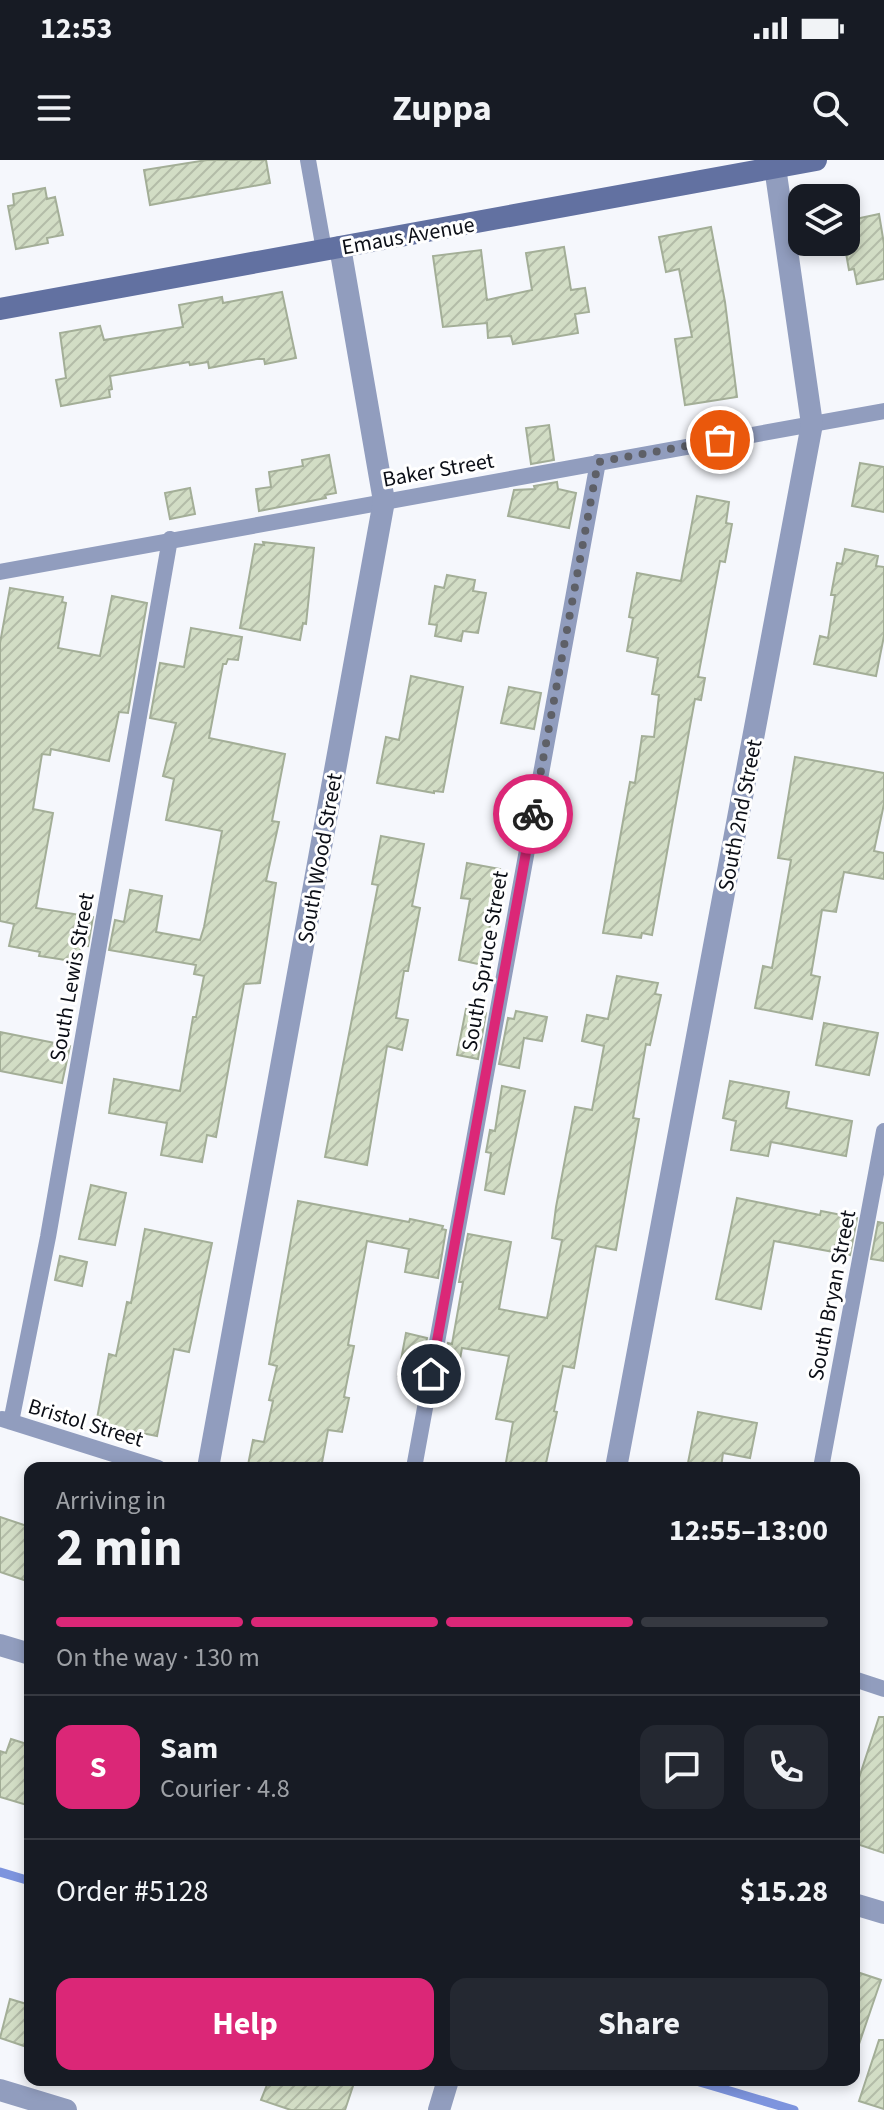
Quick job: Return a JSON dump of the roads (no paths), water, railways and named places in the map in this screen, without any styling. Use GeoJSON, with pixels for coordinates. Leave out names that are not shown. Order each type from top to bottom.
{"type":"FeatureCollection","features":[{"type":"Feature","properties":{"kind":"main road","name":"Emaus Avenue"},"geometry":{"type":"LineString","coordinates":[[0,309],[775,164],[816,160]]}},
{"type":"Feature","properties":{"kind":"street","name":"South 2nd Street"},"geometry":{"type":"LineString","coordinates":[[617,1462],[812,424],[775,164]]}},
{"type":"Feature","properties":{"kind":"street","name":"South Wood Street"},"geometry":{"type":"LineString","coordinates":[[209,1462],[384,501],[332,249]]}},
{"type":"Feature","properties":{"kind":"street"},"geometry":{"type":"LineString","coordinates":[[0,1645],[24,1652]]}},
{"type":"Feature","properties":{"kind":"street"},"geometry":{"type":"LineString","coordinates":[[860,1906],[884,1913]]}},
{"type":"Feature","properties":{"kind":"street"},"geometry":{"type":"LineString","coordinates":[[439,2110],[446,2086]]}},
{"type":"Feature","properties":{"kind":"street"},"geometry":{"type":"LineString","coordinates":[[0,2090],[66,2110]]}},
{"type":"Feature","properties":{"kind":"lane","name":"South Wood Street"},"geometry":{"type":"LineString","coordinates":[[308,160],[332,249]]}},
{"type":"Feature","properties":{"kind":"lane","name":"Baker Street"},"geometry":{"type":"LineString","coordinates":[[0,572],[884,411]]}},
{"type":"Feature","properties":{"kind":"lane","name":"South Spruce Street"},"geometry":{"type":"LineString","coordinates":[[415,1462],[598,462]]}},
{"type":"Feature","properties":{"kind":"lane","name":"South Lewis Street"},"geometry":{"type":"LineString","coordinates":[[5,1420],[53,1206],[170,539]]}},
{"type":"Feature","properties":{"kind":"lane","name":"South Bryan Street"},"geometry":{"type":"LineString","coordinates":[[822,1462],[884,1131]]}},
{"type":"Feature","properties":{"kind":"lane","name":"Bristol Street"},"geometry":{"type":"LineString","coordinates":[[5,1420],[139,1462]]}},
{"type":"Feature","properties":{"kind":"lane"},"geometry":{"type":"LineString","coordinates":[[860,1681],[884,1689]]}},
{"type":"Feature","properties":{"kind":"waterway"},"geometry":{"type":"LineString","coordinates":[[0,1872],[24,1879]]}},
{"type":"Feature","properties":{"kind":"waterway"},"geometry":{"type":"LineString","coordinates":[[713,2086],[794,2110]]}}]}
